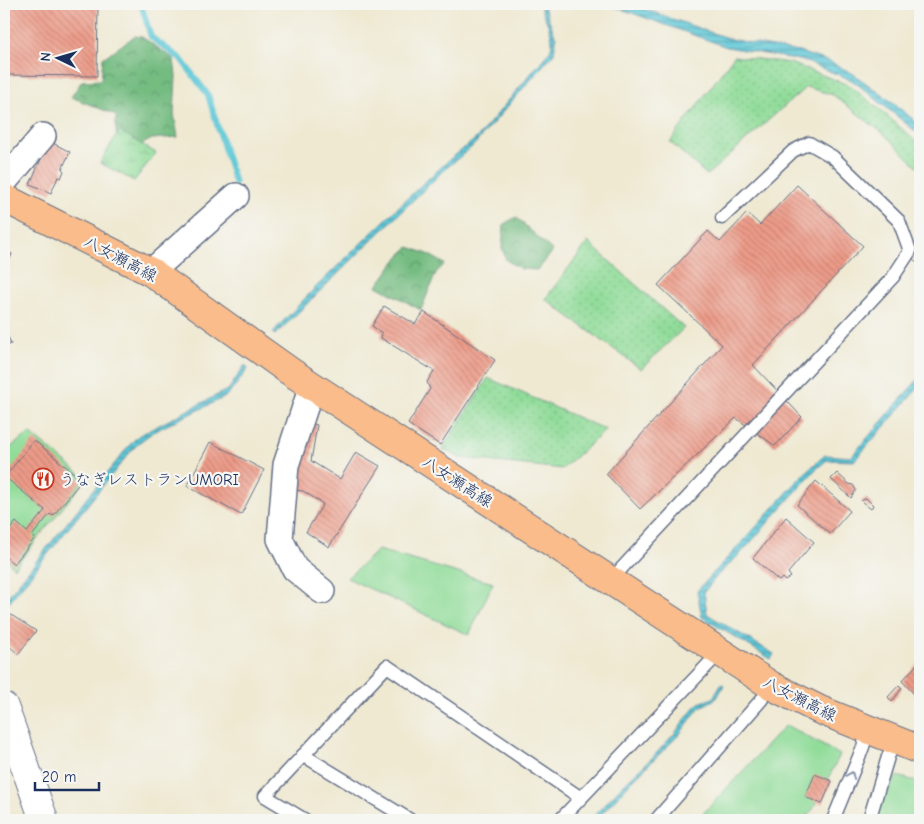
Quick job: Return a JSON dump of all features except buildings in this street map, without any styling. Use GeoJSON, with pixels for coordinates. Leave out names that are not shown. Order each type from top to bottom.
{"type":"FeatureCollection","features":[{"type":"Feature","properties":{"kind":"main road","name":"八女瀬高線"},"geometry":{"type":"LineString","coordinates":[[4,198],[152,272],[288,370],[772,686],[820,710],[920,750]]}},
{"type":"Feature","properties":{"kind":"street"},"geometry":{"type":"LineString","coordinates":[[4,182],[43,136]]}},
{"type":"Feature","properties":{"kind":"street"},"geometry":{"type":"LineString","coordinates":[[152,272],[236,196]]}},
{"type":"Feature","properties":{"kind":"street"},"geometry":{"type":"LineString","coordinates":[[312,386],[286,465],[280,539],[295,569],[322,592]]}},
{"type":"Feature","properties":{"kind":"street"},"geometry":{"type":"LineString","coordinates":[[4,707],[44,820]]}},
{"type":"Feature","properties":{"kind":"lane"},"geometry":{"type":"LineString","coordinates":[[620,570],[893,277],[910,251],[899,221],[834,157],[809,142],[793,151],[722,218]]}},
{"type":"Feature","properties":{"kind":"lane"},"geometry":{"type":"LineString","coordinates":[[560,820],[720,652]]}},
{"type":"Feature","properties":{"kind":"lane"},"geometry":{"type":"LineString","coordinates":[[305,820],[265,796],[387,666],[581,798]]}},
{"type":"Feature","properties":{"kind":"lane"},"geometry":{"type":"LineString","coordinates":[[656,820],[762,699]]}},
{"type":"Feature","properties":{"kind":"lane"},"geometry":{"type":"LineString","coordinates":[[833,820],[868,730]]}},
{"type":"Feature","properties":{"kind":"lane"},"geometry":{"type":"LineString","coordinates":[[870,820],[895,740]]}},
{"type":"Feature","properties":{"kind":"lane"},"geometry":{"type":"LineString","coordinates":[[303,755],[410,820]]}},
{"type":"Feature","properties":{"kind":"green space"},"geometry":{"type":"Polygon","coordinates":[[[135,36],[142,37],[174,59],[176,76],[174,114],[178,137],[152,139],[139,146],[116,134],[116,115],[71,97],[82,81],[101,80],[103,58],[135,36]]]}},
{"type":"Feature","properties":{"kind":"green space"},"geometry":{"type":"Polygon","coordinates":[[[734,56],[790,63],[849,85],[920,145],[920,169],[884,134],[833,95],[806,87],[707,175],[670,142],[734,56]]]}},
{"type":"Feature","properties":{"kind":"green space"},"geometry":{"type":"Polygon","coordinates":[[[119,131],[156,153],[134,181],[100,163],[119,131]]]}},
{"type":"Feature","properties":{"kind":"green space"},"geometry":{"type":"Polygon","coordinates":[[[516,217],[553,251],[538,270],[521,269],[506,260],[502,248],[504,224],[516,217]]]}},
{"type":"Feature","properties":{"kind":"green space"},"geometry":{"type":"Polygon","coordinates":[[[588,242],[684,328],[641,369],[545,299],[588,242]]]}},
{"type":"Feature","properties":{"kind":"green space"},"geometry":{"type":"Polygon","coordinates":[[[409,247],[428,254],[445,264],[436,273],[421,310],[377,286],[399,256],[409,247]]]}},
{"type":"Feature","properties":{"kind":"green space"},"geometry":{"type":"Polygon","coordinates":[[[488,378],[606,430],[562,469],[460,458],[442,449],[488,378]]]}},
{"type":"Feature","properties":{"kind":"green space"},"geometry":{"type":"Polygon","coordinates":[[[30,433],[86,479],[14,568],[4,556],[4,452],[30,433]]]}},
{"type":"Feature","properties":{"kind":"green space"},"geometry":{"type":"Polygon","coordinates":[[[378,550],[493,583],[469,635],[347,578],[378,550]]]}},
{"type":"Feature","properties":{"kind":"green space"},"geometry":{"type":"Polygon","coordinates":[[[786,725],[840,755],[813,809],[805,820],[697,820],[786,725]]]}},
{"type":"Feature","properties":{"kind":"green space"},"geometry":{"type":"Polygon","coordinates":[[[897,776],[920,782],[920,820],[875,820],[880,804],[897,776]]]}},
{"type":"Feature","properties":{"kind":"water"},"geometry":{"type":"Polygon","coordinates":[[[539,4],[543,4],[556,38],[554,53],[474,145],[443,171],[275,335],[273,332],[316,287],[417,189],[478,137],[549,52],[552,41],[551,35],[539,4]]]}},
{"type":"Feature","properties":{"kind":"water"},"geometry":{"type":"Polygon","coordinates":[[[607,4],[630,4],[730,39],[799,52],[830,62],[852,73],[888,99],[920,125],[920,135],[849,79],[804,61],[727,47],[607,4]]]}},
{"type":"Feature","properties":{"kind":"water"},"geometry":{"type":"Polygon","coordinates":[[[245,365],[248,369],[225,397],[153,432],[141,441],[9,602],[5,600],[138,436],[229,389],[245,365]]]}},
{"type":"Feature","properties":{"kind":"water"},"geometry":{"type":"Polygon","coordinates":[[[920,377],[920,386],[854,461],[827,460],[815,470],[704,592],[707,614],[774,654],[771,659],[702,617],[697,591],[803,475],[825,455],[851,457],[920,377]]]}},
{"type":"Feature","properties":{"kind":"water"},"geometry":{"type":"Polygon","coordinates":[[[721,684],[724,685],[717,698],[699,708],[679,735],[629,784],[596,820],[590,820],[653,757],[699,703],[713,698],[721,684]]]}},
{"type":"Feature","properties":{"kind":"waterway"},"geometry":{"type":"LineString","coordinates":[[141,4],[151,37],[181,59],[208,95],[235,183]]}},
{"type":"Feature","properties":{"kind":"place","name":"うなぎレストランUMORI"},"geometry":{"type":"Point","coordinates":[43,479]}}]}
